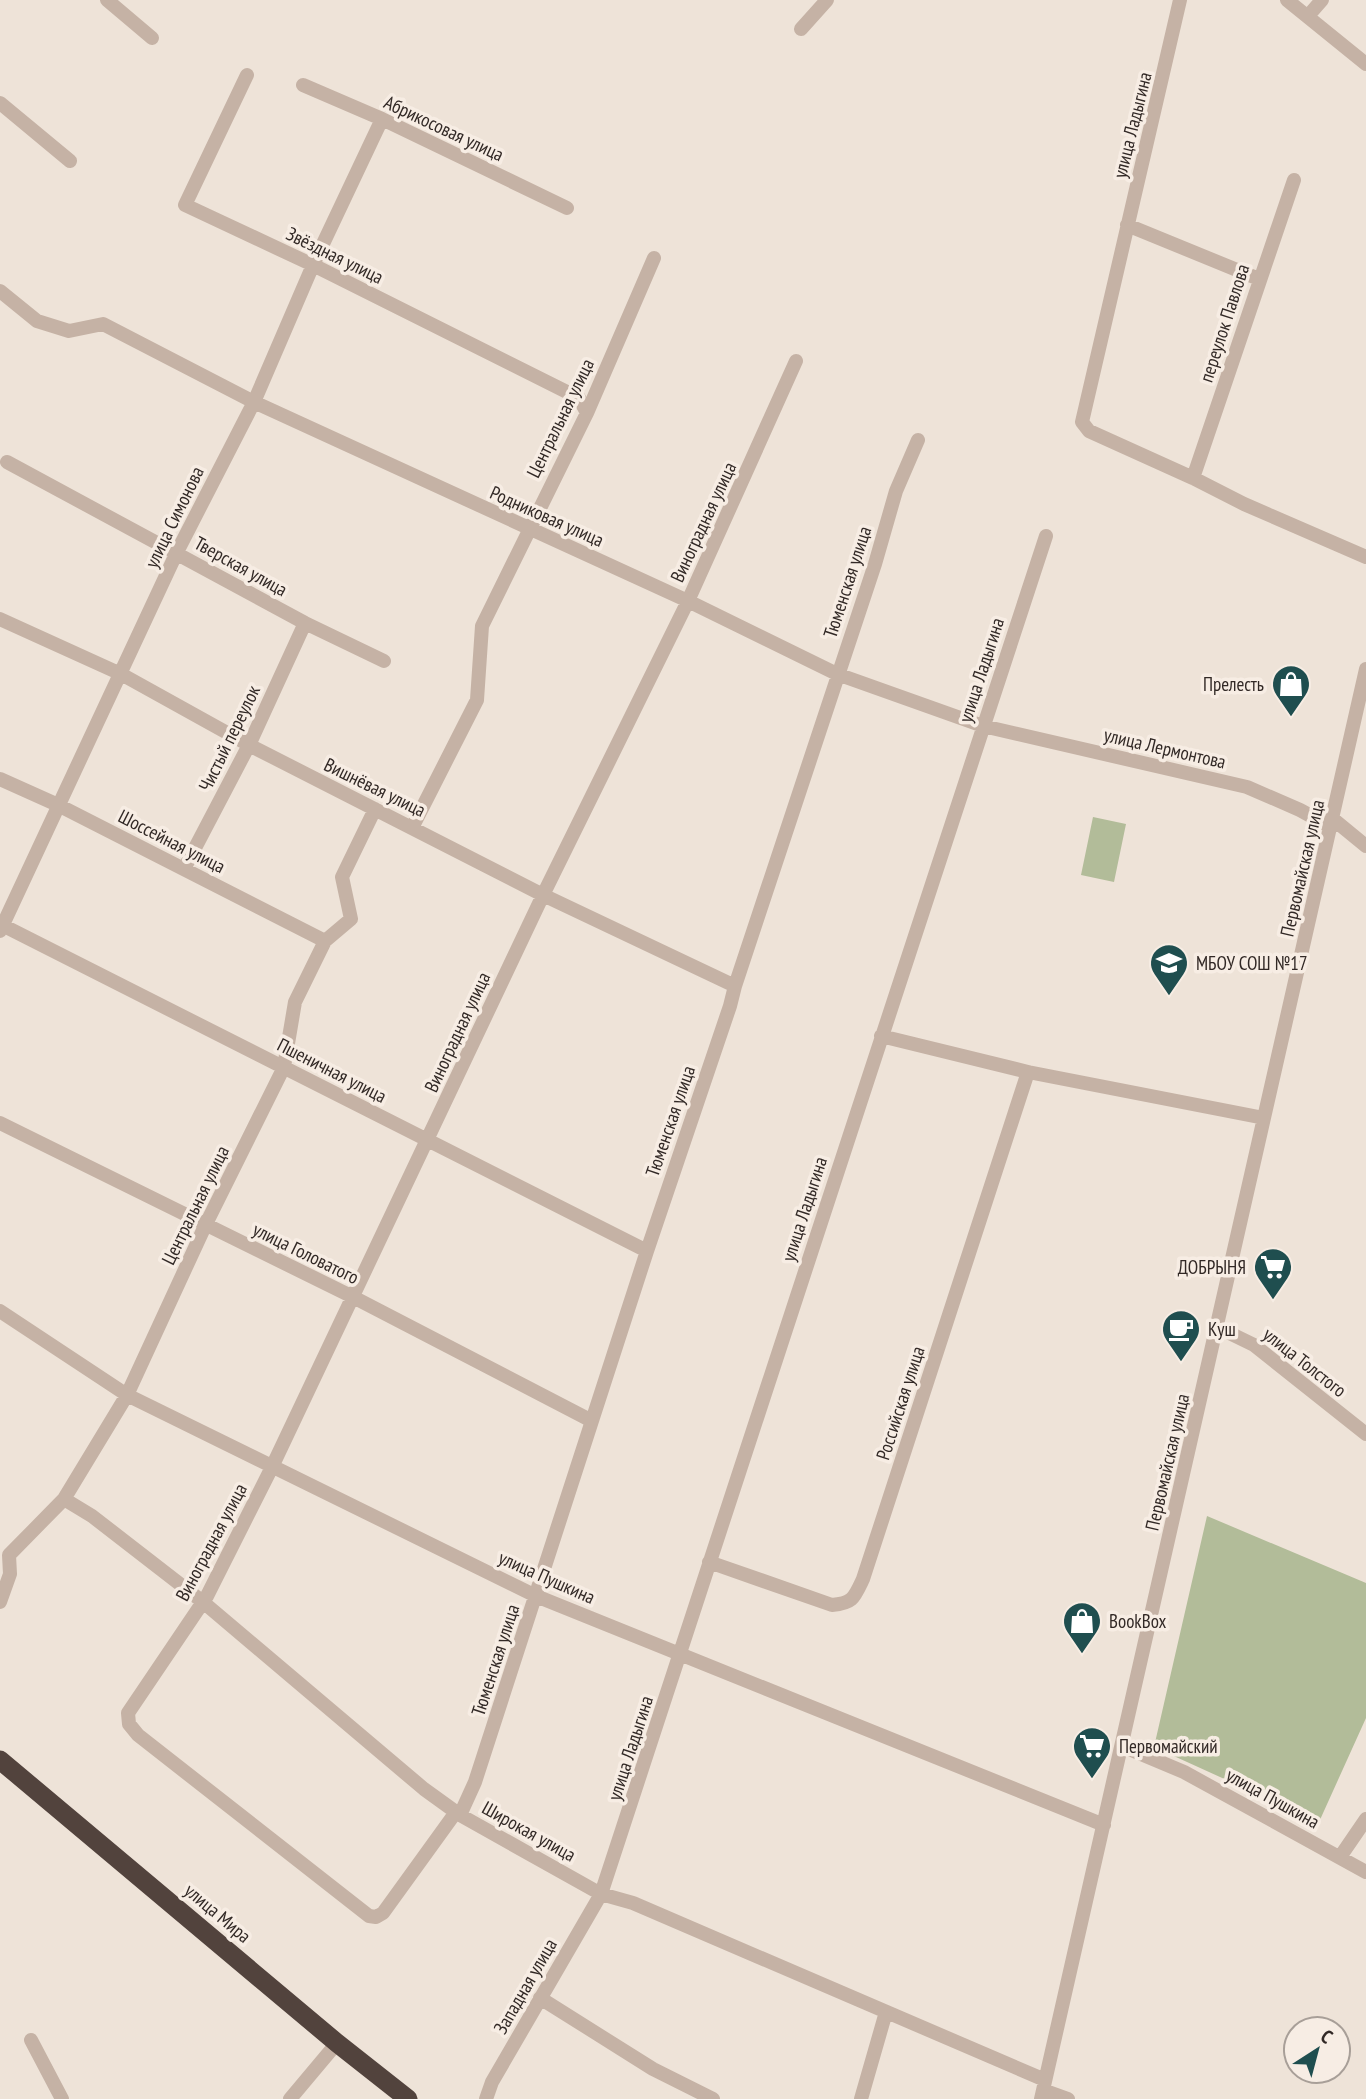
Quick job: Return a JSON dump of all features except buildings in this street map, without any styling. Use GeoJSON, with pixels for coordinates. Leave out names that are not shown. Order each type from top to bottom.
{"type":"FeatureCollection","features":[{"type":"Feature","properties":{"kind":"highway","name":"улица Мира"},"geometry":{"type":"LineString","coordinates":[[0,1760],[337,2043],[408,2099]]}},
{"type":"Feature","properties":{"kind":"street"},"geometry":{"type":"LineString","coordinates":[[107,0],[152,38]]}},
{"type":"Feature","properties":{"kind":"street"},"geometry":{"type":"LineString","coordinates":[[801,30],[827,0]]}},
{"type":"Feature","properties":{"kind":"street","name":"улица Ладыгина"},"geometry":{"type":"LineString","coordinates":[[1180,0],[1082,422],[1089,431],[1193,478]]}},
{"type":"Feature","properties":{"kind":"street"},"geometry":{"type":"LineString","coordinates":[[1287,0],[1366,64]]}},
{"type":"Feature","properties":{"kind":"street"},"geometry":{"type":"LineString","coordinates":[[1308,16],[1322,0]]}},
{"type":"Feature","properties":{"kind":"street","name":"Звёздная улица"},"geometry":{"type":"LineString","coordinates":[[247,75],[185,205],[313,265],[579,398],[587,413]]}},
{"type":"Feature","properties":{"kind":"street","name":"Абрикосовая улица"},"geometry":{"type":"LineString","coordinates":[[303,85],[382,119],[567,208]]}},
{"type":"Feature","properties":{"kind":"street"},"geometry":{"type":"LineString","coordinates":[[0,103],[70,161]]}},
{"type":"Feature","properties":{"kind":"street","name":"улица Симонова"},"geometry":{"type":"LineString","coordinates":[[1,927],[177,552],[254,402],[313,265],[382,119]]}},
{"type":"Feature","properties":{"kind":"street","name":"переулок Павлова"},"geometry":{"type":"LineString","coordinates":[[1193,478],[1293,180]]}},
{"type":"Feature","properties":{"kind":"street"},"geometry":{"type":"LineString","coordinates":[[1127,225],[1259,279]]}},
{"type":"Feature","properties":{"kind":"street","name":"Центральная улица"},"geometry":{"type":"LineString","coordinates":[[412,827],[477,700],[482,626],[587,413],[654,258]]}},
{"type":"Feature","properties":{"kind":"street","name":"Родниковая улица"},"geometry":{"type":"LineString","coordinates":[[0,291],[37,321],[69,331],[103,324],[254,402],[688,601],[837,674],[983,726]]}},
{"type":"Feature","properties":{"kind":"street","name":"Виноградная улица"},"geometry":{"type":"LineString","coordinates":[[385,1910],[380,1915],[369,1916],[138,1735],[129,1724],[130,1708],[203,1602],[272,1467],[543,895],[688,601],[796,361]]}},
{"type":"Feature","properties":{"kind":"street","name":"Тюменская улица"},"geometry":{"type":"LineString","coordinates":[[385,1910],[458,1814],[475,1782],[647,1251],[875,564],[895,491],[918,440]]}},
{"type":"Feature","properties":{"kind":"street","name":"Тверская улица"},"geometry":{"type":"LineString","coordinates":[[7,462],[305,623],[384,661]]}},
{"type":"Feature","properties":{"kind":"street"},"geometry":{"type":"LineString","coordinates":[[1193,478],[1244,505],[1366,557]]}},
{"type":"Feature","properties":{"kind":"street","name":"улица Ладыгина"},"geometry":{"type":"LineString","coordinates":[[601,1894],[1046,536]]}},
{"type":"Feature","properties":{"kind":"street","name":"Вишнёвая улица"},"geometry":{"type":"LineString","coordinates":[[0,619],[121,674],[249,745],[375,810],[543,895],[735,986]]}},
{"type":"Feature","properties":{"kind":"street","name":"Чистый переулок"},"geometry":{"type":"LineString","coordinates":[[184,869],[249,745],[305,623]]}},
{"type":"Feature","properties":{"kind":"street","name":"Первомайская улица"},"geometry":{"type":"LineString","coordinates":[[1043,2090],[1366,669]]}},
{"type":"Feature","properties":{"kind":"street","name":"улица Лермонтова"},"geometry":{"type":"LineString","coordinates":[[983,726],[1247,787],[1332,823],[1366,846]]}},
{"type":"Feature","properties":{"kind":"street","name":"Шоссейная улица"},"geometry":{"type":"LineString","coordinates":[[0,779],[58,805],[325,941]]}},
{"type":"Feature","properties":{"kind":"street","name":"Центральная улица"},"geometry":{"type":"LineString","coordinates":[[0,1602],[10,1574],[5,1552],[64,1499],[127,1395],[205,1226],[284,1067],[295,1002],[325,941],[351,919],[342,877],[375,810]]}},
{"type":"Feature","properties":{"kind":"street","name":"Пшеничная улица"},"geometry":{"type":"LineString","coordinates":[[1,927],[647,1251]]}},
{"type":"Feature","properties":{"kind":"street"},"geometry":{"type":"LineString","coordinates":[[881,1036],[1028,1072],[1264,1118]]}},
{"type":"Feature","properties":{"kind":"street","name":"Российская улица"},"geometry":{"type":"LineString","coordinates":[[709,1562],[832,1605],[846,1604],[855,1596],[863,1579],[1028,1072]]}},
{"type":"Feature","properties":{"kind":"street","name":"улица Головатого"},"geometry":{"type":"LineString","coordinates":[[0,1124],[353,1297],[592,1422]]}},
{"type":"Feature","properties":{"kind":"street","name":"улица Пушкина"},"geometry":{"type":"LineString","coordinates":[[0,1311],[127,1395],[537,1596],[1104,1825]]}},
{"type":"Feature","properties":{"kind":"street","name":"улица Толстого"},"geometry":{"type":"LineString","coordinates":[[1217,1327],[1254,1345],[1366,1434]]}},
{"type":"Feature","properties":{"kind":"street","name":"Широкая улица"},"geometry":{"type":"LineString","coordinates":[[64,1499],[92,1516],[203,1602],[458,1814],[601,1894],[633,1903],[886,2012],[1043,2090],[1068,2099]]}},
{"type":"Feature","properties":{"kind":"street","name":"улица Пушкина"},"geometry":{"type":"LineString","coordinates":[[1122,1746],[1184,1772],[1366,1871]]}},
{"type":"Feature","properties":{"kind":"street"},"geometry":{"type":"LineString","coordinates":[[1340,1857],[1366,1819]]}},
{"type":"Feature","properties":{"kind":"street","name":"Западная улица"},"geometry":{"type":"LineString","coordinates":[[486,2099],[492,2082],[601,1894]]}},
{"type":"Feature","properties":{"kind":"street"},"geometry":{"type":"LineString","coordinates":[[540,1997],[653,2069],[713,2099]]}},
{"type":"Feature","properties":{"kind":"street"},"geometry":{"type":"LineString","coordinates":[[862,2099],[886,2012]]}},
{"type":"Feature","properties":{"kind":"street"},"geometry":{"type":"LineString","coordinates":[[31,2040],[62,2099]]}},
{"type":"Feature","properties":{"kind":"street"},"geometry":{"type":"LineString","coordinates":[[290,2099],[337,2043]]}},
{"type":"Feature","properties":{"kind":"green space"},"geometry":{"type":"Polygon","coordinates":[[[1093,817],[1126,824],[1114,882],[1081,875],[1093,817]]]}},
{"type":"Feature","properties":{"kind":"green space"},"geometry":{"type":"Polygon","coordinates":[[[1207,1516],[1366,1583],[1366,1718],[1319,1822],[1154,1747],[1207,1516]]]}},
{"type":"Feature","properties":{"kind":"place","name":"Прелесть"},"geometry":{"type":"Point","coordinates":[1291,718]}},
{"type":"Feature","properties":{"kind":"place","name":"МБОУ СОШ №17"},"geometry":{"type":"Point","coordinates":[1169,997]}},
{"type":"Feature","properties":{"kind":"place","name":"ДОБРЫНЯ"},"geometry":{"type":"Point","coordinates":[1273,1301]}},
{"type":"Feature","properties":{"kind":"place","name":"Куш"},"geometry":{"type":"Point","coordinates":[1181,1363]}},
{"type":"Feature","properties":{"kind":"place","name":"BookBox"},"geometry":{"type":"Point","coordinates":[1082,1655]}},
{"type":"Feature","properties":{"kind":"place","name":"Первомайский"},"geometry":{"type":"Point","coordinates":[1092,1780]}}]}
